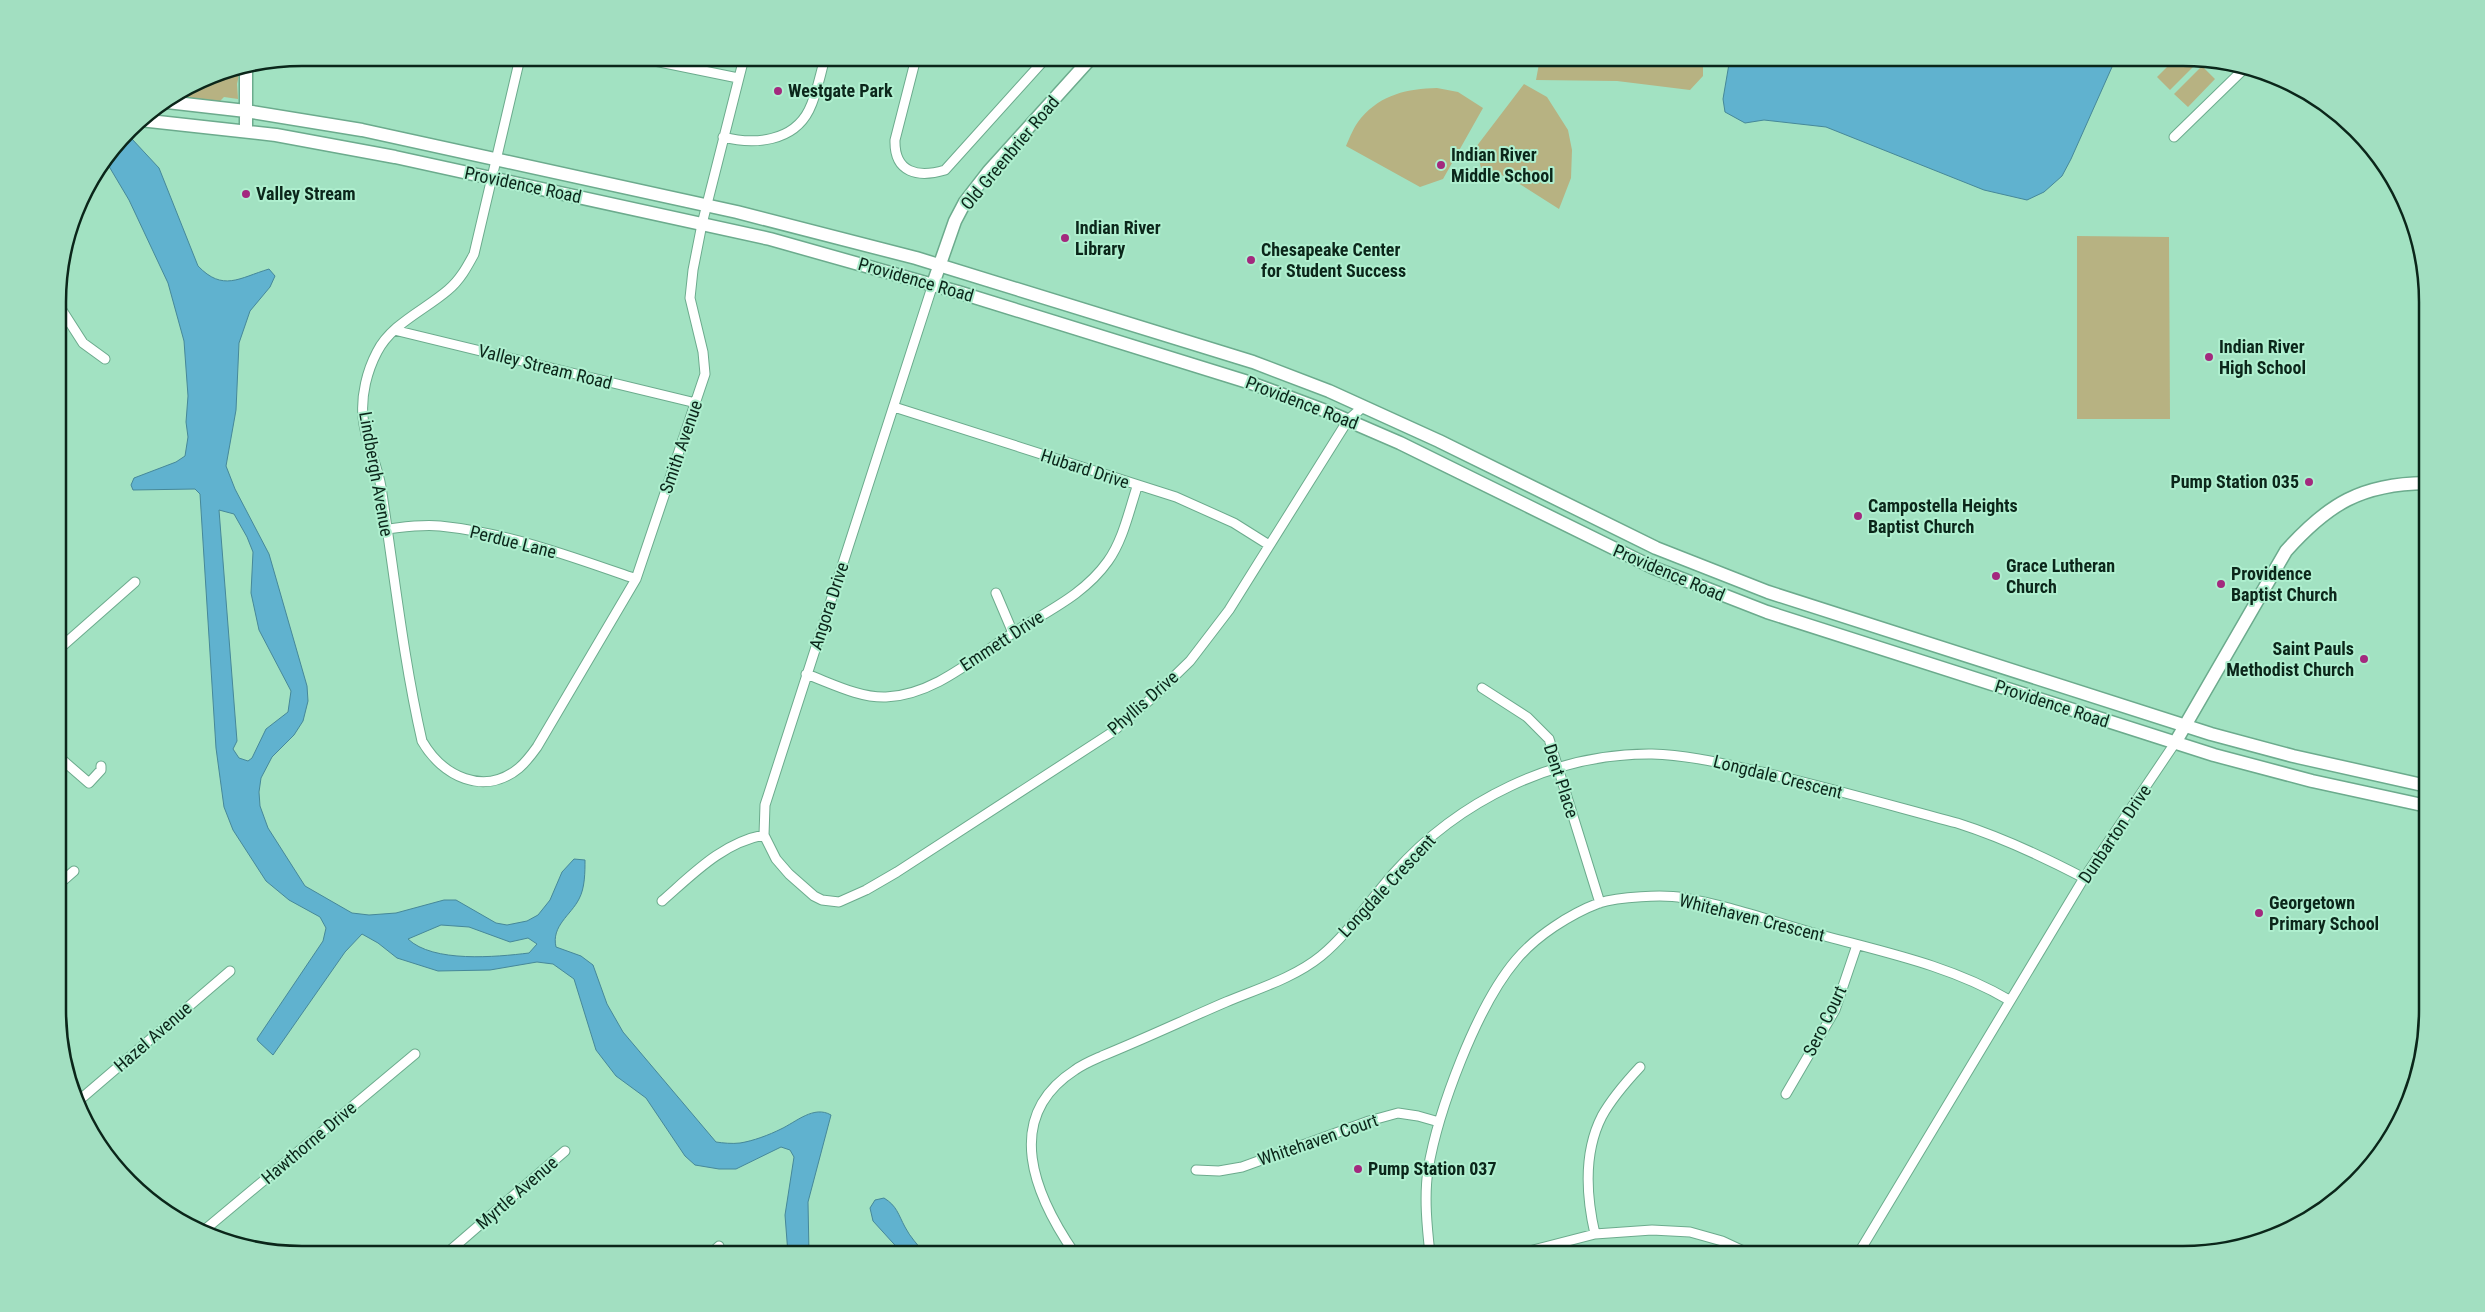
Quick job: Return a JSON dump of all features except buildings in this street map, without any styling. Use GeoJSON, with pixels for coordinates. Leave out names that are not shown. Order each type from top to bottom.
{"type":"FeatureCollection","features":[{"type":"Feature","properties":{"kind":"main road","name":"Old Greenbrier Road"},"geometry":{"type":"LineString","coordinates":[[933,284],[955,221],[966,202],[990,171],[1084,66]]}},
{"type":"Feature","properties":{"kind":"main road"},"geometry":{"type":"LineString","coordinates":[[246,73],[246,131]]}},
{"type":"Feature","properties":{"kind":"main road","name":"Providence Road"},"geometry":{"type":"LineString","coordinates":[[176,103],[246,111],[362,130],[816,230],[939,265],[1253,362],[1364,406],[1615,529],[1711,571],[1794,600],[2186,726],[2293,756],[2419,784]]}},
{"type":"Feature","properties":{"kind":"main road","name":"Providence Road"},"geometry":{"type":"LineString","coordinates":[[152,121],[246,131],[356,149],[702,224],[823,253],[933,284],[1241,380],[1348,420],[1400,443],[1617,551],[1691,584],[1790,620],[2175,743],[2273,771],[2419,804]]}},
{"type":"Feature","properties":{"kind":"main road","name":"Dunbarton Drive"},"geometry":{"type":"LineString","coordinates":[[2175,743],[2286,552],[2297,538],[2338,503],[2381,486],[2419,483]]}},
{"type":"Feature","properties":{"kind":"street","name":"Lindbergh Avenue"},"geometry":{"type":"LineString","coordinates":[[482,781],[452,774],[430,755],[422,741],[377,469],[367,442],[364,425],[364,392],[370,367],[378,350],[394,330],[434,302],[462,274],[474,254],[518,66]]}},
{"type":"Feature","properties":{"kind":"street"},"geometry":{"type":"LineString","coordinates":[[679,66],[738,78]]}},
{"type":"Feature","properties":{"kind":"street","name":"Smith Avenue"},"geometry":{"type":"LineString","coordinates":[[482,781],[504,777],[520,768],[537,747],[636,579],[705,374],[703,352],[690,298],[702,224],[742,66]]}},
{"type":"Feature","properties":{"kind":"street"},"geometry":{"type":"LineString","coordinates":[[723,137],[752,142],[774,138],[792,130],[809,111],[823,66]]}},
{"type":"Feature","properties":{"kind":"street"},"geometry":{"type":"LineString","coordinates":[[914,66],[895,140],[895,151],[898,161],[911,173],[928,175],[945,170],[1039,66]]}},
{"type":"Feature","properties":{"kind":"street"},"geometry":{"type":"LineString","coordinates":[[2174,137],[2240,73]]}},
{"type":"Feature","properties":{"kind":"street","name":"Angora Drive"},"geometry":{"type":"LineString","coordinates":[[831,902],[814,896],[789,874],[776,859],[764,835],[763,821],[768,790],[933,284]]}},
{"type":"Feature","properties":{"kind":"street"},"geometry":{"type":"LineString","coordinates":[[66,316],[83,342],[105,359]]}},
{"type":"Feature","properties":{"kind":"street","name":"Valley Stream Road"},"geometry":{"type":"LineString","coordinates":[[394,330],[696,403]]}},
{"type":"Feature","properties":{"kind":"street","name":"Phyllis Drive"},"geometry":{"type":"LineString","coordinates":[[831,902],[853,897],[890,876],[1111,733],[1152,698],[1190,661],[1229,610],[1348,420],[1364,406]]}},
{"type":"Feature","properties":{"kind":"street","name":"Hubard Drive"},"geometry":{"type":"LineString","coordinates":[[894,407],[1203,508],[1269,545]]}},
{"type":"Feature","properties":{"kind":"street","name":"Emmett Drive"},"geometry":{"type":"LineString","coordinates":[[806,674],[867,696],[901,695],[920,690],[950,675],[1070,598],[1091,581],[1109,560],[1119,539],[1137,487]]}},
{"type":"Feature","properties":{"kind":"street","name":"Perdue Lane"},"geometry":{"type":"LineString","coordinates":[[387,529],[424,525],[465,530],[546,548],[636,579]]}},
{"type":"Feature","properties":{"kind":"street"},"geometry":{"type":"LineString","coordinates":[[66,643],[135,582]]}},
{"type":"Feature","properties":{"kind":"street"},"geometry":{"type":"LineString","coordinates":[[996,593],[1013,633]]}},
{"type":"Feature","properties":{"kind":"street","name":"Dent Place"},"geometry":{"type":"LineString","coordinates":[[1482,688],[1527,717],[1548,739],[1600,903]]}},
{"type":"Feature","properties":{"kind":"street","name":"Dunbarton Drive"},"geometry":{"type":"LineString","coordinates":[[1863,1246],[2084,878],[2175,743]]}},
{"type":"Feature","properties":{"kind":"street","name":"Longdale Crescent"},"geometry":{"type":"LineString","coordinates":[[1070,1246],[1046,1203],[1032,1165],[1030,1149],[1034,1118],[1058,1083],[1075,1069],[1291,974],[1320,956],[1362,913],[1393,874],[1430,837],[1476,804],[1507,788],[1558,768],[1612,756],[1653,754],[1702,758],[1957,823],[1996,836],[2034,852],[2084,878]]}},
{"type":"Feature","properties":{"kind":"street"},"geometry":{"type":"LineString","coordinates":[[66,763],[89,783],[101,770],[101,766]]}},
{"type":"Feature","properties":{"kind":"street"},"geometry":{"type":"LineString","coordinates":[[662,901],[731,845],[747,838],[764,835]]}},
{"type":"Feature","properties":{"kind":"street"},"geometry":{"type":"LineString","coordinates":[[66,878],[74,871]]}},
{"type":"Feature","properties":{"kind":"street","name":"Whitehaven Crescent"},"geometry":{"type":"LineString","coordinates":[[1429,1246],[1428,1171],[1439,1122],[1479,1020],[1494,990],[1516,959],[1544,935],[1569,918],[1600,903],[1625,898],[1682,898],[1951,971],[1982,984],[2009,1000]]}},
{"type":"Feature","properties":{"kind":"street","name":"Sero Court"},"geometry":{"type":"LineString","coordinates":[[1786,1094],[1835,1010],[1857,945]]}},
{"type":"Feature","properties":{"kind":"street","name":"Hazel Avenue"},"geometry":{"type":"LineString","coordinates":[[83,1097],[230,972]]}},
{"type":"Feature","properties":{"kind":"street","name":"Hawthorne Drive"},"geometry":{"type":"LineString","coordinates":[[209,1226],[415,1054]]}},
{"type":"Feature","properties":{"kind":"street"},"geometry":{"type":"LineString","coordinates":[[1595,1234],[1587,1200],[1592,1146],[1601,1117],[1616,1095],[1640,1067]]}},
{"type":"Feature","properties":{"kind":"street","name":"Whitehaven Court"},"geometry":{"type":"LineString","coordinates":[[1196,1170],[1219,1171],[1242,1166],[1369,1121],[1398,1113],[1439,1122]]}},
{"type":"Feature","properties":{"kind":"street","name":"Myrtle Avenue"},"geometry":{"type":"LineString","coordinates":[[455,1246],[565,1151]]}},
{"type":"Feature","properties":{"kind":"street"},"geometry":{"type":"LineString","coordinates":[[1549,1246],[1595,1234],[1652,1230],[1690,1232],[1733,1246]]}},
{"type":"Feature","properties":{"kind":"shaded area"},"geometry":{"type":"Polygon","coordinates":[[[1539,66],[1703,66],[1703,76],[1690,90],[1617,81],[1536,80],[1539,66]]]}},
{"type":"Feature","properties":{"kind":"shaded area"},"geometry":{"type":"Polygon","coordinates":[[[2168,66],[2193,67],[2170,90],[2157,77],[2168,66]]]}},
{"type":"Feature","properties":{"kind":"shaded area"},"geometry":{"type":"Polygon","coordinates":[[[2201,67],[2215,79],[2188,107],[2174,94],[2201,67]]]}},
{"type":"Feature","properties":{"kind":"shaded area"},"geometry":{"type":"Polygon","coordinates":[[[239,75],[237,84],[238,99],[224,97],[217,104],[190,103],[188,96],[212,84],[239,75]]]}},
{"type":"Feature","properties":{"kind":"shaded area"},"geometry":{"type":"Polygon","coordinates":[[[1524,84],[1547,97],[1568,130],[1572,150],[1571,178],[1559,209],[1507,176],[1489,174],[1481,168],[1476,147],[1524,84]]]}},
{"type":"Feature","properties":{"kind":"shaded area"},"geometry":{"type":"Polygon","coordinates":[[[1437,88],[1458,92],[1483,108],[1443,179],[1420,187],[1346,146],[1359,121],[1378,103],[1396,94],[1437,88]]]}},
{"type":"Feature","properties":{"kind":"shaded area"},"geometry":{"type":"Polygon","coordinates":[[[2077,236],[2169,237],[2170,419],[2077,419],[2077,236]]]}},
{"type":"Feature","properties":{"kind":"water"},"geometry":{"type":"Polygon","coordinates":[[[1729,66],[2112,66],[2062,176],[2044,192],[2027,200],[1984,190],[1826,127],[1764,120],[1745,123],[1725,112],[1723,99],[1729,66]]]}},
{"type":"Feature","properties":{"kind":"water"},"geometry":{"type":"Polygon","coordinates":[[[132,139],[159,168],[198,266],[215,279],[224,281],[240,279],[269,269],[275,276],[270,287],[250,311],[239,343],[236,410],[226,466],[235,489],[269,554],[307,686],[308,701],[303,721],[294,735],[272,757],[261,778],[259,792],[260,806],[268,828],[305,886],[352,913],[369,915],[396,913],[444,900],[456,900],[496,923],[507,925],[527,921],[538,915],[550,900],[562,872],[574,859],[585,860],[581,895],[556,933],[556,947],[581,956],[593,965],[607,1004],[623,1032],[716,1142],[745,1142],[771,1133],[812,1113],[825,1112],[831,1115],[808,1202],[809,1246],[787,1246],[785,1215],[794,1157],[790,1150],[781,1147],[736,1169],[719,1169],[695,1165],[685,1156],[646,1098],[616,1076],[596,1050],[574,979],[553,964],[537,962],[490,970],[438,971],[397,958],[378,943],[362,934],[345,952],[273,1055],[258,1041],[257,1039],[323,941],[326,928],[320,917],[289,900],[266,881],[233,830],[224,807],[216,748],[200,494],[195,489],[133,490],[131,485],[134,478],[176,462],[185,456],[188,437],[186,422],[188,396],[184,341],[168,283],[129,200],[109,167],[132,139]],[[219,510],[237,741],[233,749],[239,758],[248,761],[252,758],[266,729],[288,712],[291,691],[259,630],[251,593],[253,552],[234,514],[219,510]],[[441,925],[408,939],[419,947],[433,952],[483,957],[529,953],[537,944],[528,938],[510,942],[469,927],[441,925]]]}},
{"type":"Feature","properties":{"kind":"water"},"geometry":{"type":"Polygon","coordinates":[[[884,1198],[895,1207],[909,1234],[919,1246],[896,1246],[873,1221],[870,1208],[875,1200],[884,1198]]]}},
{"type":"Feature","properties":{"kind":"place","name":"Westgate Park"},"geometry":{"type":"Point","coordinates":[778,91]}},
{"type":"Feature","properties":{"kind":"place","name":"Indian River Middle School"},"geometry":{"type":"Point","coordinates":[1441,165]}},
{"type":"Feature","properties":{"kind":"place","name":"Valley Stream"},"geometry":{"type":"Point","coordinates":[246,194]}},
{"type":"Feature","properties":{"kind":"place","name":"Indian River Library"},"geometry":{"type":"Point","coordinates":[1065,238]}},
{"type":"Feature","properties":{"kind":"place","name":"Chesapeake Center for Student Success"},"geometry":{"type":"Point","coordinates":[1251,260]}},
{"type":"Feature","properties":{"kind":"place","name":"Indian River High School"},"geometry":{"type":"Point","coordinates":[2209,357]}},
{"type":"Feature","properties":{"kind":"place","name":"Pump Station 035"},"geometry":{"type":"Point","coordinates":[2309,482]}},
{"type":"Feature","properties":{"kind":"place","name":"Campostella Heights Baptist Church"},"geometry":{"type":"Point","coordinates":[1858,516]}},
{"type":"Feature","properties":{"kind":"place","name":"Grace Lutheran Church"},"geometry":{"type":"Point","coordinates":[1996,576]}},
{"type":"Feature","properties":{"kind":"place","name":"Providence Baptist Church"},"geometry":{"type":"Point","coordinates":[2221,584]}},
{"type":"Feature","properties":{"kind":"place","name":"Saint Pauls Methodist Church"},"geometry":{"type":"Point","coordinates":[2364,659]}},
{"type":"Feature","properties":{"kind":"place","name":"Georgetown Primary School"},"geometry":{"type":"Point","coordinates":[2259,913]}},
{"type":"Feature","properties":{"kind":"place","name":"Pump Station 037"},"geometry":{"type":"Point","coordinates":[1358,1169]}}]}
